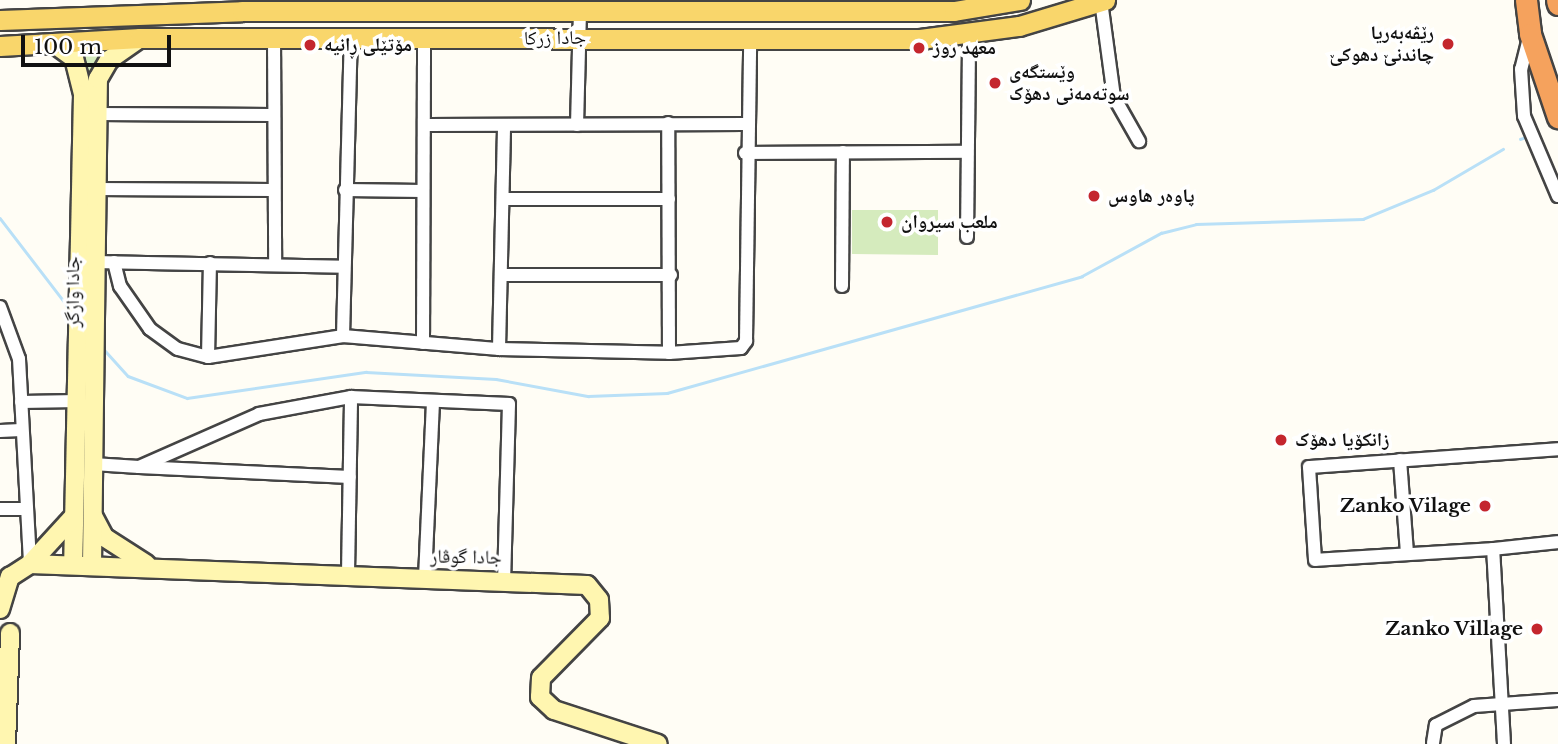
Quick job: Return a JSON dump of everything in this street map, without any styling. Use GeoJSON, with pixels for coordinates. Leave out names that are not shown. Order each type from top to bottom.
{"type":"FeatureCollection","features":[{"type":"Feature","properties":{"kind":"highway"},"geometry":{"type":"LineString","coordinates":[[1526,0],[1530,34],[1558,117]]}},
{"type":"Feature","properties":{"kind":"main road","name":"جادا زرکا"},"geometry":{"type":"LineString","coordinates":[[0,20],[163,12],[580,14],[954,11],[1020,0]]}},
{"type":"Feature","properties":{"kind":"main road","name":"جادا زرکا"},"geometry":{"type":"LineString","coordinates":[[0,46],[140,38],[424,40],[969,34],[1103,1]]}},
{"type":"Feature","properties":{"kind":"street"},"geometry":{"type":"LineString","coordinates":[[1103,1],[1114,97],[1139,141]]}},
{"type":"Feature","properties":{"kind":"street"},"geometry":{"type":"LineString","coordinates":[[577,125],[580,14]]}},
{"type":"Feature","properties":{"kind":"street"},"geometry":{"type":"LineString","coordinates":[[967,237],[969,34]]}},
{"type":"Feature","properties":{"kind":"street"},"geometry":{"type":"LineString","coordinates":[[1530,34],[1521,69],[1524,116],[1558,196]]}},
{"type":"Feature","properties":{"kind":"street"},"geometry":{"type":"LineString","coordinates":[[114,262],[120,286],[150,329],[178,349],[208,357],[343,336],[499,349],[669,353],[741,348],[746,341],[746,124],[750,37]]}},
{"type":"Feature","properties":{"kind":"street","name":"جادا وارگر"},"geometry":{"type":"LineString","coordinates":[[73,565],[90,92],[109,60],[140,38]]}},
{"type":"Feature","properties":{"kind":"street"},"geometry":{"type":"LineString","coordinates":[[274,38],[272,115],[275,264]]}},
{"type":"Feature","properties":{"kind":"street"},"geometry":{"type":"LineString","coordinates":[[343,336],[351,38]]}},
{"type":"Feature","properties":{"kind":"street"},"geometry":{"type":"LineString","coordinates":[[423,343],[426,125],[424,40]]}},
{"type":"Feature","properties":{"kind":"street","name":"جادا وارگر"},"geometry":{"type":"LineString","coordinates":[[53,43],[74,58],[97,114],[92,565]]}},
{"type":"Feature","properties":{"kind":"street"},"geometry":{"type":"LineString","coordinates":[[97,114],[272,115]]}},
{"type":"Feature","properties":{"kind":"street"},"geometry":{"type":"LineString","coordinates":[[668,123],[671,275],[669,353]]}},
{"type":"Feature","properties":{"kind":"street"},"geometry":{"type":"LineString","coordinates":[[426,125],[746,124]]}},
{"type":"Feature","properties":{"kind":"street"},"geometry":{"type":"LineString","coordinates":[[499,349],[504,126]]}},
{"type":"Feature","properties":{"kind":"street"},"geometry":{"type":"LineString","coordinates":[[842,286],[843,152]]}},
{"type":"Feature","properties":{"kind":"street"},"geometry":{"type":"LineString","coordinates":[[746,153],[966,152]]}},
{"type":"Feature","properties":{"kind":"street"},"geometry":{"type":"LineString","coordinates":[[95,189],[273,190]]}},
{"type":"Feature","properties":{"kind":"street"},"geometry":{"type":"LineString","coordinates":[[345,190],[423,191]]}},
{"type":"Feature","properties":{"kind":"street"},"geometry":{"type":"LineString","coordinates":[[503,199],[669,199]]}},
{"type":"Feature","properties":{"kind":"street"},"geometry":{"type":"LineString","coordinates":[[94,262],[344,267]]}},
{"type":"Feature","properties":{"kind":"street"},"geometry":{"type":"LineString","coordinates":[[208,357],[210,263]]}},
{"type":"Feature","properties":{"kind":"street"},"geometry":{"type":"LineString","coordinates":[[501,275],[671,275]]}},
{"type":"Feature","properties":{"kind":"street"},"geometry":{"type":"LineString","coordinates":[[0,307],[19,359],[30,564]]}},
{"type":"Feature","properties":{"kind":"street"},"geometry":{"type":"LineString","coordinates":[[139,467],[258,414],[351,397],[509,404],[503,578]]}},
{"type":"Feature","properties":{"kind":"street"},"geometry":{"type":"LineString","coordinates":[[348,573],[351,397]]}},
{"type":"Feature","properties":{"kind":"street"},"geometry":{"type":"LineString","coordinates":[[21,402],[78,401]]}},
{"type":"Feature","properties":{"kind":"street"},"geometry":{"type":"LineString","coordinates":[[425,578],[433,402]]}},
{"type":"Feature","properties":{"kind":"street"},"geometry":{"type":"LineString","coordinates":[[0,431],[21,430]]}},
{"type":"Feature","properties":{"kind":"street"},"geometry":{"type":"LineString","coordinates":[[1558,449],[1309,467],[1315,560],[1558,542]]}},
{"type":"Feature","properties":{"kind":"street"},"geometry":{"type":"LineString","coordinates":[[1400,460],[1407,554]]}},
{"type":"Feature","properties":{"kind":"street"},"geometry":{"type":"LineString","coordinates":[[93,464],[350,477]]}},
{"type":"Feature","properties":{"kind":"street"},"geometry":{"type":"LineString","coordinates":[[0,509],[26,509]]}},
{"type":"Feature","properties":{"kind":"street"},"geometry":{"type":"LineString","coordinates":[[92,515],[104,537],[152,567]]}},
{"type":"Feature","properties":{"kind":"street"},"geometry":{"type":"LineString","coordinates":[[6,744],[10,629],[3,600],[10,577],[30,564],[74,516]]}},
{"type":"Feature","properties":{"kind":"street"},"geometry":{"type":"LineString","coordinates":[[1493,548],[1504,744]]}},
{"type":"Feature","properties":{"kind":"street","name":"جادا گوڤار"},"geometry":{"type":"LineString","coordinates":[[30,564],[348,573],[425,578],[503,578],[587,585],[595,591],[601,609],[596,626],[541,678],[540,697],[554,710],[658,744]]}},
{"type":"Feature","properties":{"kind":"street"},"geometry":{"type":"LineString","coordinates":[[1433,743],[1436,725],[1451,715],[1502,704],[1558,700]]}},
{"type":"Feature","properties":{"kind":"green space"},"geometry":{"type":"Polygon","coordinates":[[[109,49],[96,77],[86,77],[74,51],[109,49]]]}},
{"type":"Feature","properties":{"kind":"green space"},"geometry":{"type":"Polygon","coordinates":[[[852,210],[938,210],[938,255],[852,254],[852,210]]]}},
{"type":"Feature","properties":{"kind":"waterway"},"geometry":{"type":"LineString","coordinates":[[101,346],[128,376],[187,398],[366,372],[496,379],[588,396],[667,393],[1082,276],[1161,233],[1196,224],[1363,219],[1433,190],[1503,149]]}},
{"type":"Feature","properties":{"kind":"waterway"},"geometry":{"type":"LineString","coordinates":[[0,218],[72,312]]}},
{"type":"Feature","properties":{"kind":"place","name":"رێڤەبەریا چاندنێ دهوکێ"},"geometry":{"type":"Point","coordinates":[1448,44]}},
{"type":"Feature","properties":{"kind":"place","name":"مۆتێلی ڕانیە"},"geometry":{"type":"Point","coordinates":[310,45]}},
{"type":"Feature","properties":{"kind":"place","name":"معهد روز"},"geometry":{"type":"Point","coordinates":[919,48]}},
{"type":"Feature","properties":{"kind":"place","name":"وێستگەی سوتەمەنی دهۆک"},"geometry":{"type":"Point","coordinates":[995,83]}},
{"type":"Feature","properties":{"kind":"place","name":"پاوەر هاوس"},"geometry":{"type":"Point","coordinates":[1094,196]}},
{"type":"Feature","properties":{"kind":"place","name":"ملعب سيروان"},"geometry":{"type":"Point","coordinates":[887,222]}},
{"type":"Feature","properties":{"kind":"place","name":"زانکۆیا دهۆک"},"geometry":{"type":"Point","coordinates":[1281,440]}},
{"type":"Feature","properties":{"kind":"place","name":"Zanko Vilage"},"geometry":{"type":"Point","coordinates":[1485,506]}},
{"type":"Feature","properties":{"kind":"place","name":"Zanko Village"},"geometry":{"type":"Point","coordinates":[1537,629]}}]}
